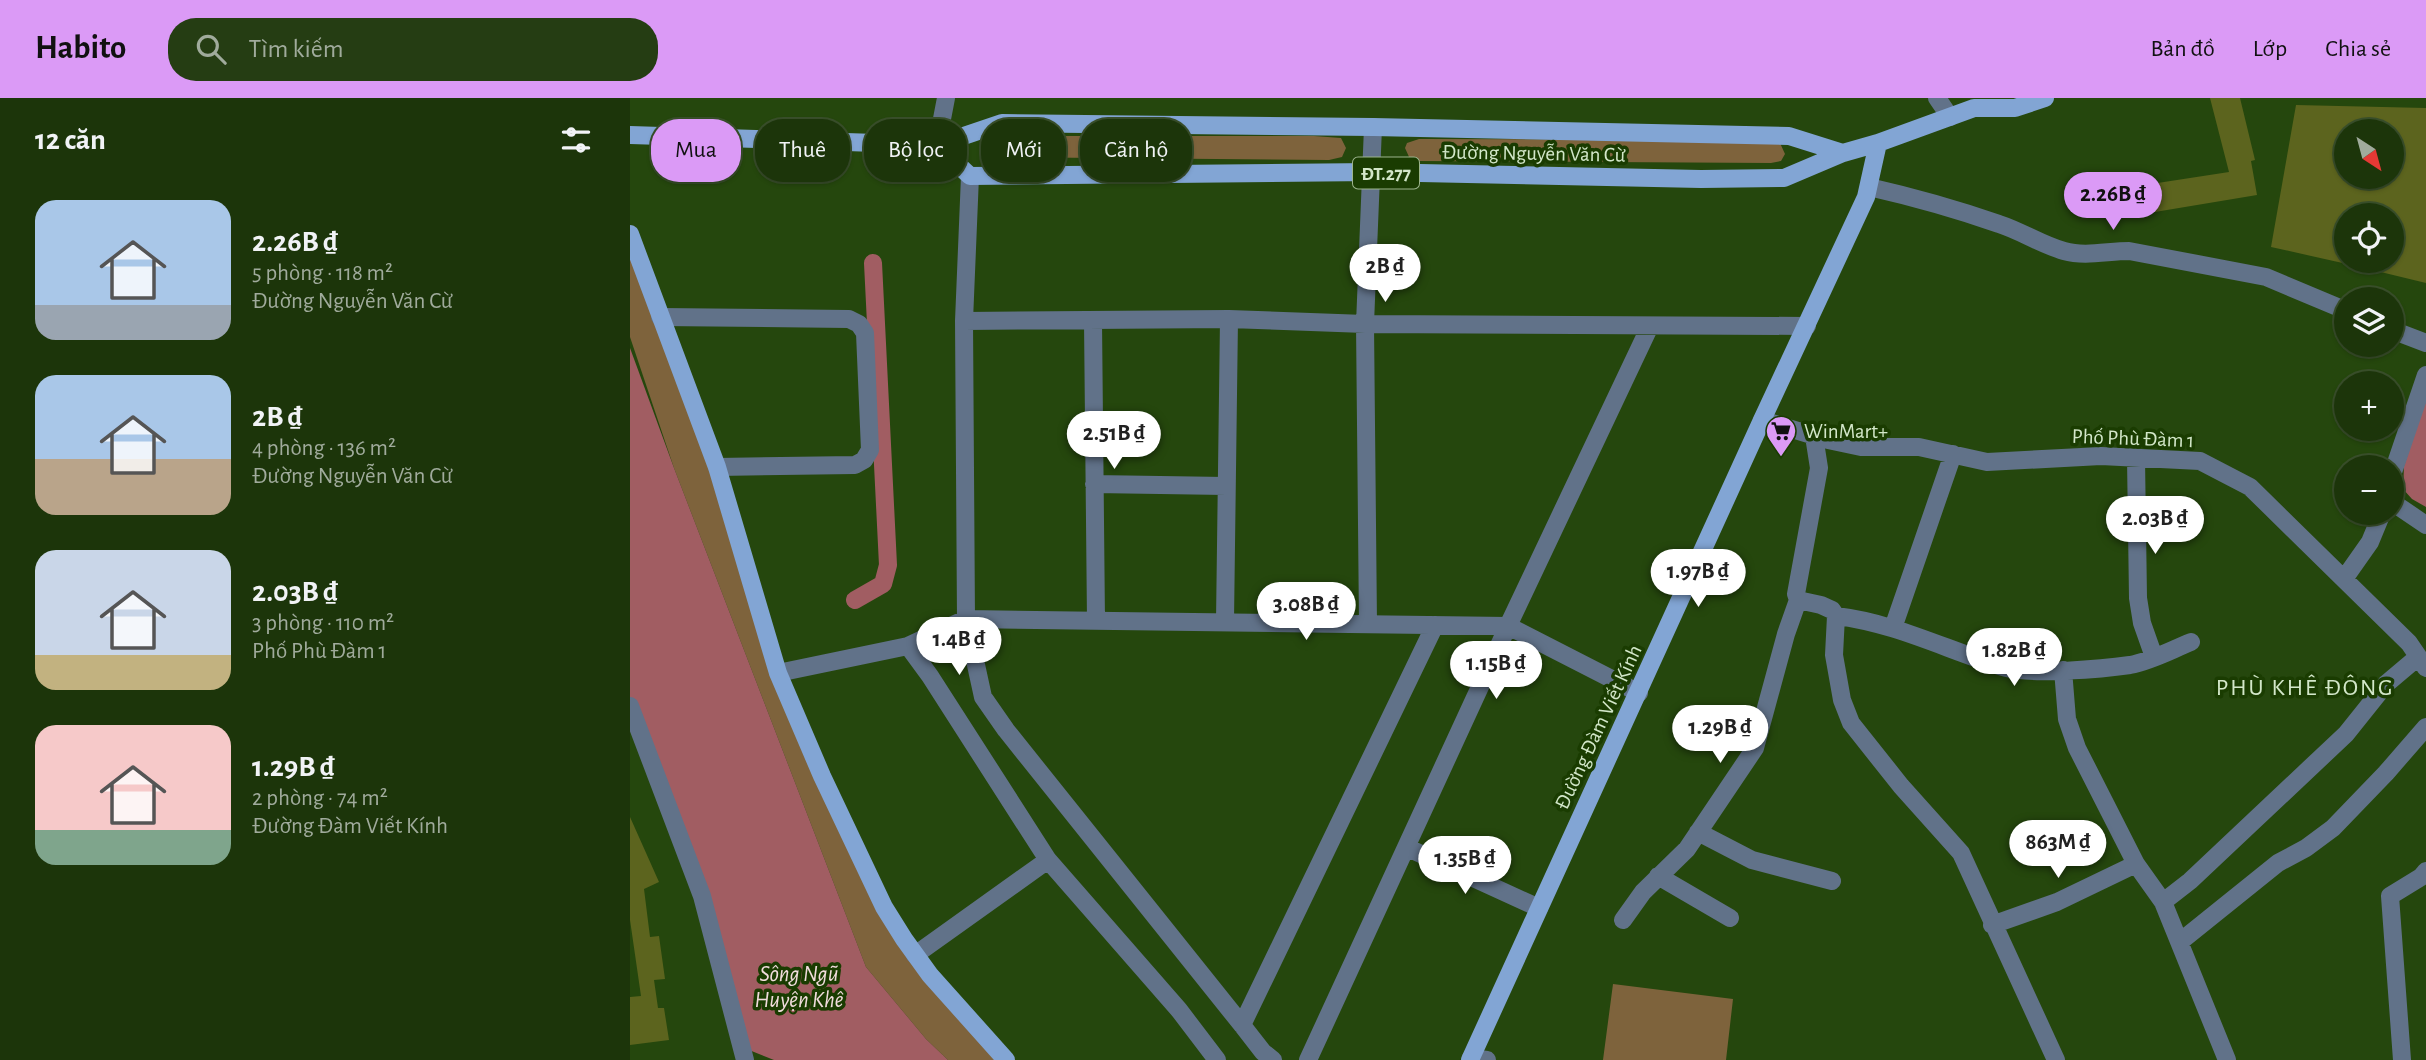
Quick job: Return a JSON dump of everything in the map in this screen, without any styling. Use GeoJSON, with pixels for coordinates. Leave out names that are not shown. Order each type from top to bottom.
{"type":"FeatureCollection","features":[{"type":"Feature","properties":{"kind":"main road","name":"Đường Nguyễn Văn Cừ"},"geometry":{"type":"LineString","coordinates":[[970,176],[1373,173],[1784,178],[1843,153],[1950,117],[1975,103],[2015,108],[2045,98]]}},
{"type":"Feature","properties":{"kind":"main road","name":"Đường Nguyễn Văn Cừ"},"geometry":{"type":"LineString","coordinates":[[967,135],[1002,123],[1373,127],[1789,136],[1843,153]]}},
{"type":"Feature","properties":{"kind":"main road","name":"Đường Nguyễn Văn Cừ"},"geometry":{"type":"LineString","coordinates":[[630,135],[864,143]]}},
{"type":"Feature","properties":{"kind":"main road","name":"Đường Đàm Viết Kính"},"geometry":{"type":"LineString","coordinates":[[1476,1059],[1539,908],[1866,197],[1878,143]]}},
{"type":"Feature","properties":{"kind":"main road"},"geometry":{"type":"LineString","coordinates":[[967,173],[970,176]]}},
{"type":"Feature","properties":{"kind":"main road"},"geometry":{"type":"LineString","coordinates":[[630,234],[717,467],[778,673],[821,776],[884,907],[915,955],[968,1020],[1006,1060]]}},
{"type":"Feature","properties":{"kind":"street"},"geometry":{"type":"LineString","coordinates":[[942,119],[946,98]]}},
{"type":"Feature","properties":{"kind":"street"},"geometry":{"type":"LineString","coordinates":[[1937,98],[1950,117]]}},
{"type":"Feature","properties":{"kind":"street"},"geometry":{"type":"LineString","coordinates":[[1368,624],[1365,324],[1373,127]]}},
{"type":"Feature","properties":{"kind":"street"},"geometry":{"type":"LineString","coordinates":[[970,176],[964,321],[966,619],[983,697],[1006,730],[1263,1052],[1273,1060]]}},
{"type":"Feature","properties":{"kind":"street"},"geometry":{"type":"LineString","coordinates":[[1869,187],[1939,204],[2003,225],[2064,251],[2093,254],[2129,251],[2266,277],[2334,306]]}},
{"type":"Feature","properties":{"kind":"street"},"geometry":{"type":"LineString","coordinates":[[660,317],[849,319],[859,324],[865,333],[870,450],[864,460],[855,465],[717,467]]}},
{"type":"Feature","properties":{"kind":"street"},"geometry":{"type":"LineString","coordinates":[[964,321],[1229,319],[1365,324],[1807,326]]}},
{"type":"Feature","properties":{"kind":"street"},"geometry":{"type":"LineString","coordinates":[[1226,621],[1229,319]]}},
{"type":"Feature","properties":{"kind":"street"},"geometry":{"type":"LineString","coordinates":[[1093,321],[1096,621]]}},
{"type":"Feature","properties":{"kind":"street"},"geometry":{"type":"LineString","coordinates":[[1308,1060],[1650,326]]}},
{"type":"Feature","properties":{"kind":"street"},"geometry":{"type":"LineString","coordinates":[[2404,335],[2426,343]]}},
{"type":"Feature","properties":{"kind":"street"},"geometry":{"type":"LineString","coordinates":[[2399,455],[2426,375]]}},
{"type":"Feature","properties":{"kind":"street","name":"Phố Phù Đàm 1"},"geometry":{"type":"LineString","coordinates":[[1762,421],[1861,447],[1919,447],[1987,462],[2101,456],[2200,461],[2250,487],[2409,643],[2422,662]]}},
{"type":"Feature","properties":{"kind":"street"},"geometry":{"type":"LineString","coordinates":[[1623,920],[1658,876],[1687,849],[1755,748],[1798,600],[1819,468],[1814,436]]}},
{"type":"Feature","properties":{"kind":"street"},"geometry":{"type":"LineString","coordinates":[[1893,628],[1953,454]]}},
{"type":"Feature","properties":{"kind":"street"},"geometry":{"type":"LineString","coordinates":[[2136,458],[2138,598],[2142,622],[2154,657]]}},
{"type":"Feature","properties":{"kind":"street"},"geometry":{"type":"LineString","coordinates":[[1094,484],[1226,486]]}},
{"type":"Feature","properties":{"kind":"street"},"geometry":{"type":"LineString","coordinates":[[2404,510],[2426,525]]}},
{"type":"Feature","properties":{"kind":"street"},"geometry":{"type":"LineString","coordinates":[[2344,579],[2371,542],[2377,525]]}},
{"type":"Feature","properties":{"kind":"street"},"geometry":{"type":"LineString","coordinates":[[1798,600],[1821,605],[1832,610],[1836,616],[1834,655],[1842,700],[1851,723],[1901,786],[1961,853],[2056,1060]]}},
{"type":"Feature","properties":{"kind":"street"},"geometry":{"type":"LineString","coordinates":[[1836,616],[1893,628],[2010,669],[2063,670],[2132,664],[2191,642]]}},
{"type":"Feature","properties":{"kind":"street"},"geometry":{"type":"LineString","coordinates":[[778,673],[908,646],[966,619],[1508,626],[1639,693]]}},
{"type":"Feature","properties":{"kind":"street"},"geometry":{"type":"LineString","coordinates":[[1242,1025],[1435,625]]}},
{"type":"Feature","properties":{"kind":"street"},"geometry":{"type":"LineString","coordinates":[[908,646],[1048,860],[1178,1010],[1217,1060]]}},
{"type":"Feature","properties":{"kind":"street"},"geometry":{"type":"LineString","coordinates":[[2163,901],[2190,881],[2346,734],[2386,684],[2422,662]]}},
{"type":"Feature","properties":{"kind":"street"},"geometry":{"type":"LineString","coordinates":[[2063,670],[2067,719],[2077,748],[2136,864],[2163,901],[2227,1060]]}},
{"type":"Feature","properties":{"kind":"street"},"geometry":{"type":"LineString","coordinates":[[630,706],[635,732],[702,896],[745,1060]]}},
{"type":"Feature","properties":{"kind":"street"},"geometry":{"type":"LineString","coordinates":[[2181,941],[2278,863],[2306,848],[2333,828],[2426,727]]}},
{"type":"Feature","properties":{"kind":"street"},"geometry":{"type":"LineString","coordinates":[[1698,832],[1752,860],[1832,881]]}},
{"type":"Feature","properties":{"kind":"street"},"geometry":{"type":"LineString","coordinates":[[1408,848],[1539,908]]}},
{"type":"Feature","properties":{"kind":"street"},"geometry":{"type":"LineString","coordinates":[[915,955],[1048,860]]}},
{"type":"Feature","properties":{"kind":"street"},"geometry":{"type":"LineString","coordinates":[[1992,925],[2057,902],[2136,864]]}},
{"type":"Feature","properties":{"kind":"street"},"geometry":{"type":"LineString","coordinates":[[1658,876],[1730,918]]}},
{"type":"Feature","properties":{"kind":"street"},"geometry":{"type":"LineString","coordinates":[[2402,1060],[2390,896],[2424,876]]}},
{"type":"Feature","properties":{"kind":"shaded area"},"geometry":{"type":"Polygon","coordinates":[[[1066,136],[1080,136],[1080,158],[1066,158],[1066,136]]]}},
{"type":"Feature","properties":{"kind":"shaded area"},"geometry":{"type":"Polygon","coordinates":[[[1192,136],[1341,138],[1346,148],[1342,157],[1329,160],[1192,159],[1192,136]]]}},
{"type":"Feature","properties":{"kind":"shaded area"},"geometry":{"type":"Polygon","coordinates":[[[1419,139],[1767,140],[1780,143],[1785,154],[1781,161],[1771,163],[1416,161],[1410,159],[1405,148],[1407,143],[1419,139]]]}},
{"type":"Feature","properties":{"kind":"shaded area"},"geometry":{"type":"Polygon","coordinates":[[[630,234],[778,673],[884,907],[1006,1060],[948,1060],[926,1039],[866,967],[674,468],[630,337],[630,234]]]}},
{"type":"Feature","properties":{"kind":"shaded area"},"geometry":{"type":"Polygon","coordinates":[[[1613,984],[1733,999],[1726,1060],[1603,1060],[1613,984]]]}},
{"type":"Feature","properties":{"kind":"water","name":"Sông Ngũ Huyện Khê"},"geometry":{"type":"Polygon","coordinates":[[[630,348],[866,967],[926,1039],[948,1060],[774,1060],[744,1048],[630,706],[630,348]]]}},
{"type":"Feature","properties":{"kind":"water"},"geometry":{"type":"Polygon","coordinates":[[[2426,398],[2426,507],[2412,499],[2404,490],[2404,466],[2426,398]]]}},
{"type":"Feature","properties":{"kind":"building"},"geometry":{"type":"Polygon","coordinates":[[[2210,98],[2240,98],[2255,160],[2251,161],[2257,195],[2155,212],[2151,184],[2229,172],[2210,98]]]}},
{"type":"Feature","properties":{"kind":"building"},"geometry":{"type":"Polygon","coordinates":[[[2296,105],[2426,108],[2426,283],[2385,273],[2404,273],[2404,203],[2334,203],[2334,261],[2271,247],[2296,105]]]}},
{"type":"Feature","properties":{"kind":"building"},"geometry":{"type":"Polygon","coordinates":[[[630,817],[659,882],[644,889],[650,937],[659,936],[665,979],[654,980],[658,1008],[664,1008],[669,1040],[630,1045],[630,997],[641,996],[630,920],[630,817]]]}},
{"type":"Feature","properties":{"kind":"waterway"},"geometry":{"type":"LineString","coordinates":[[855,600],[883,584],[888,565],[873,263]]}},
{"type":"Feature","properties":{"kind":"place","name":"WinMart+"},"geometry":{"type":"Point","coordinates":[1781,458]}},
{"type":"Feature","properties":{"kind":"district","name":"PHÙ KHÊ ĐÔNG"},"geometry":{"type":"Point","coordinates":[2305,687]}}]}
